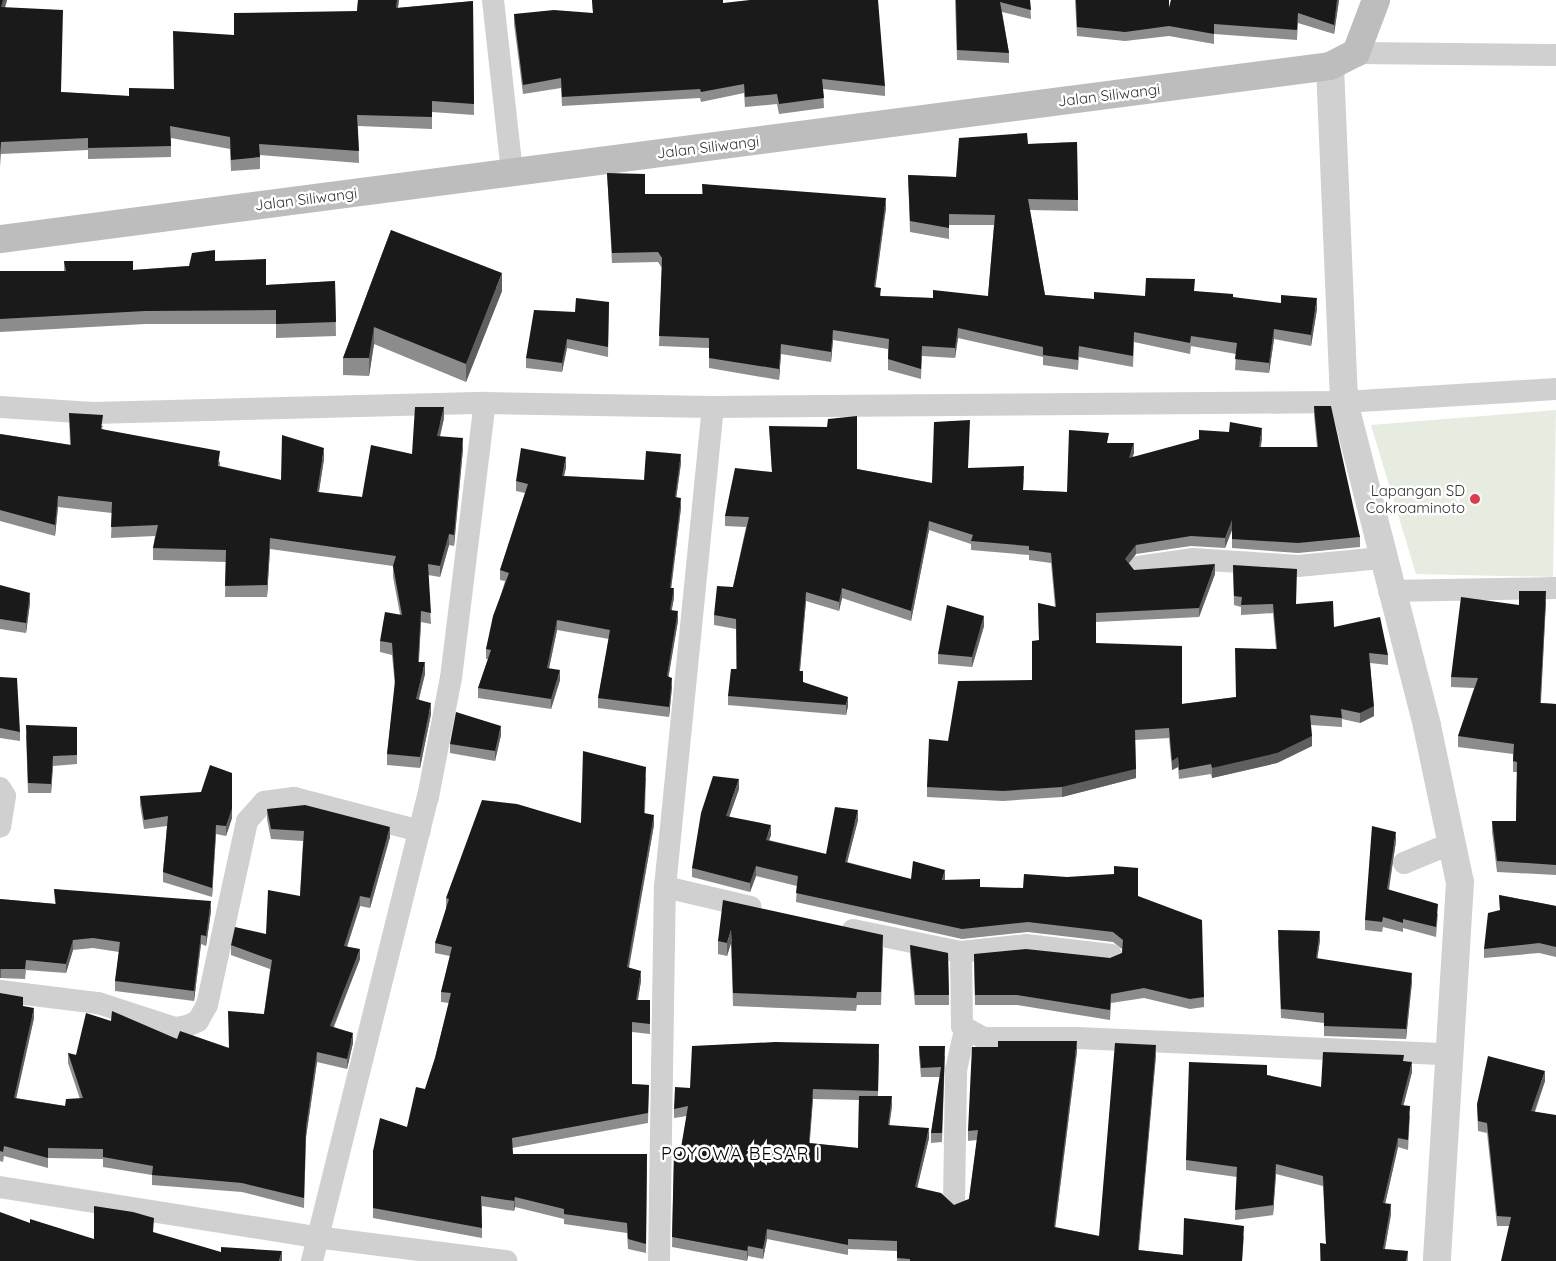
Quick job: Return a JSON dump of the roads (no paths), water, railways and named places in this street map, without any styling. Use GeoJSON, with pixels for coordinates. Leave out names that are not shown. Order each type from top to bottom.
{"type":"FeatureCollection","features":[{"type":"Feature","properties":{"kind":"main road"},"geometry":{"type":"LineString","coordinates":[[1356,53],[1376,0]]}},
{"type":"Feature","properties":{"kind":"main road","name":"Jalan Siliwangi"},"geometry":{"type":"LineString","coordinates":[[0,238],[1330,66],[1356,53]]}},
{"type":"Feature","properties":{"kind":"street"},"geometry":{"type":"LineString","coordinates":[[493,0],[512,172]]}},
{"type":"Feature","properties":{"kind":"street"},"geometry":{"type":"LineString","coordinates":[[1356,53],[1556,54]]}},
{"type":"Feature","properties":{"kind":"street"},"geometry":{"type":"LineString","coordinates":[[1330,66],[1344,402],[1389,591],[1426,726],[1452,843],[1459,895],[1447,1054],[1436,1261]]}},
{"type":"Feature","properties":{"kind":"street"},"geometry":{"type":"LineString","coordinates":[[0,407],[93,413],[486,403],[713,407],[1344,402],[1556,389]]}},
{"type":"Feature","properties":{"kind":"street"},"geometry":{"type":"LineString","coordinates":[[312,1261],[316,1237],[420,831],[429,787],[451,678],[486,403]]}},
{"type":"Feature","properties":{"kind":"street"},"geometry":{"type":"LineString","coordinates":[[659,1261],[664,887],[682,741],[713,407]]}},
{"type":"Feature","properties":{"kind":"street"},"geometry":{"type":"LineString","coordinates":[[1138,567],[1193,559],[1298,566],[1381,558]]}},
{"type":"Feature","properties":{"kind":"street"},"geometry":{"type":"LineString","coordinates":[[1389,591],[1556,588]]}},
{"type":"Feature","properties":{"kind":"street"},"geometry":{"type":"LineString","coordinates":[[0,788],[5,796],[0,827]]}},
{"type":"Feature","properties":{"kind":"street"},"geometry":{"type":"LineString","coordinates":[[0,991],[98,1003],[175,1028],[187,1026],[198,1021],[207,1005],[247,822],[264,802],[294,798],[420,831]]}},
{"type":"Feature","properties":{"kind":"street"},"geometry":{"type":"LineString","coordinates":[[1404,863],[1452,843]]}},
{"type":"Feature","properties":{"kind":"street"},"geometry":{"type":"LineString","coordinates":[[664,887],[778,913]]}},
{"type":"Feature","properties":{"kind":"street"},"geometry":{"type":"LineString","coordinates":[[834,926],[961,952],[1026,945],[1111,955]]}},
{"type":"Feature","properties":{"kind":"street"},"geometry":{"type":"LineString","coordinates":[[954,1202],[956,1070],[965,1030],[961,952]]}},
{"type":"Feature","properties":{"kind":"street"},"geometry":{"type":"LineString","coordinates":[[965,1030],[984,1038],[1077,1038],[1447,1054]]}},
{"type":"Feature","properties":{"kind":"street"},"geometry":{"type":"LineString","coordinates":[[0,1187],[316,1237],[506,1261]]}},
{"type":"Feature","properties":{"kind":"place","name":"Lapangan SD Cokroaminoto"},"geometry":{"type":"Point","coordinates":[1475,499]}},
{"type":"Feature","properties":{"kind":"district","name":"POYOWA BESAR I"},"geometry":{"type":"Point","coordinates":[741,1154]}}]}
